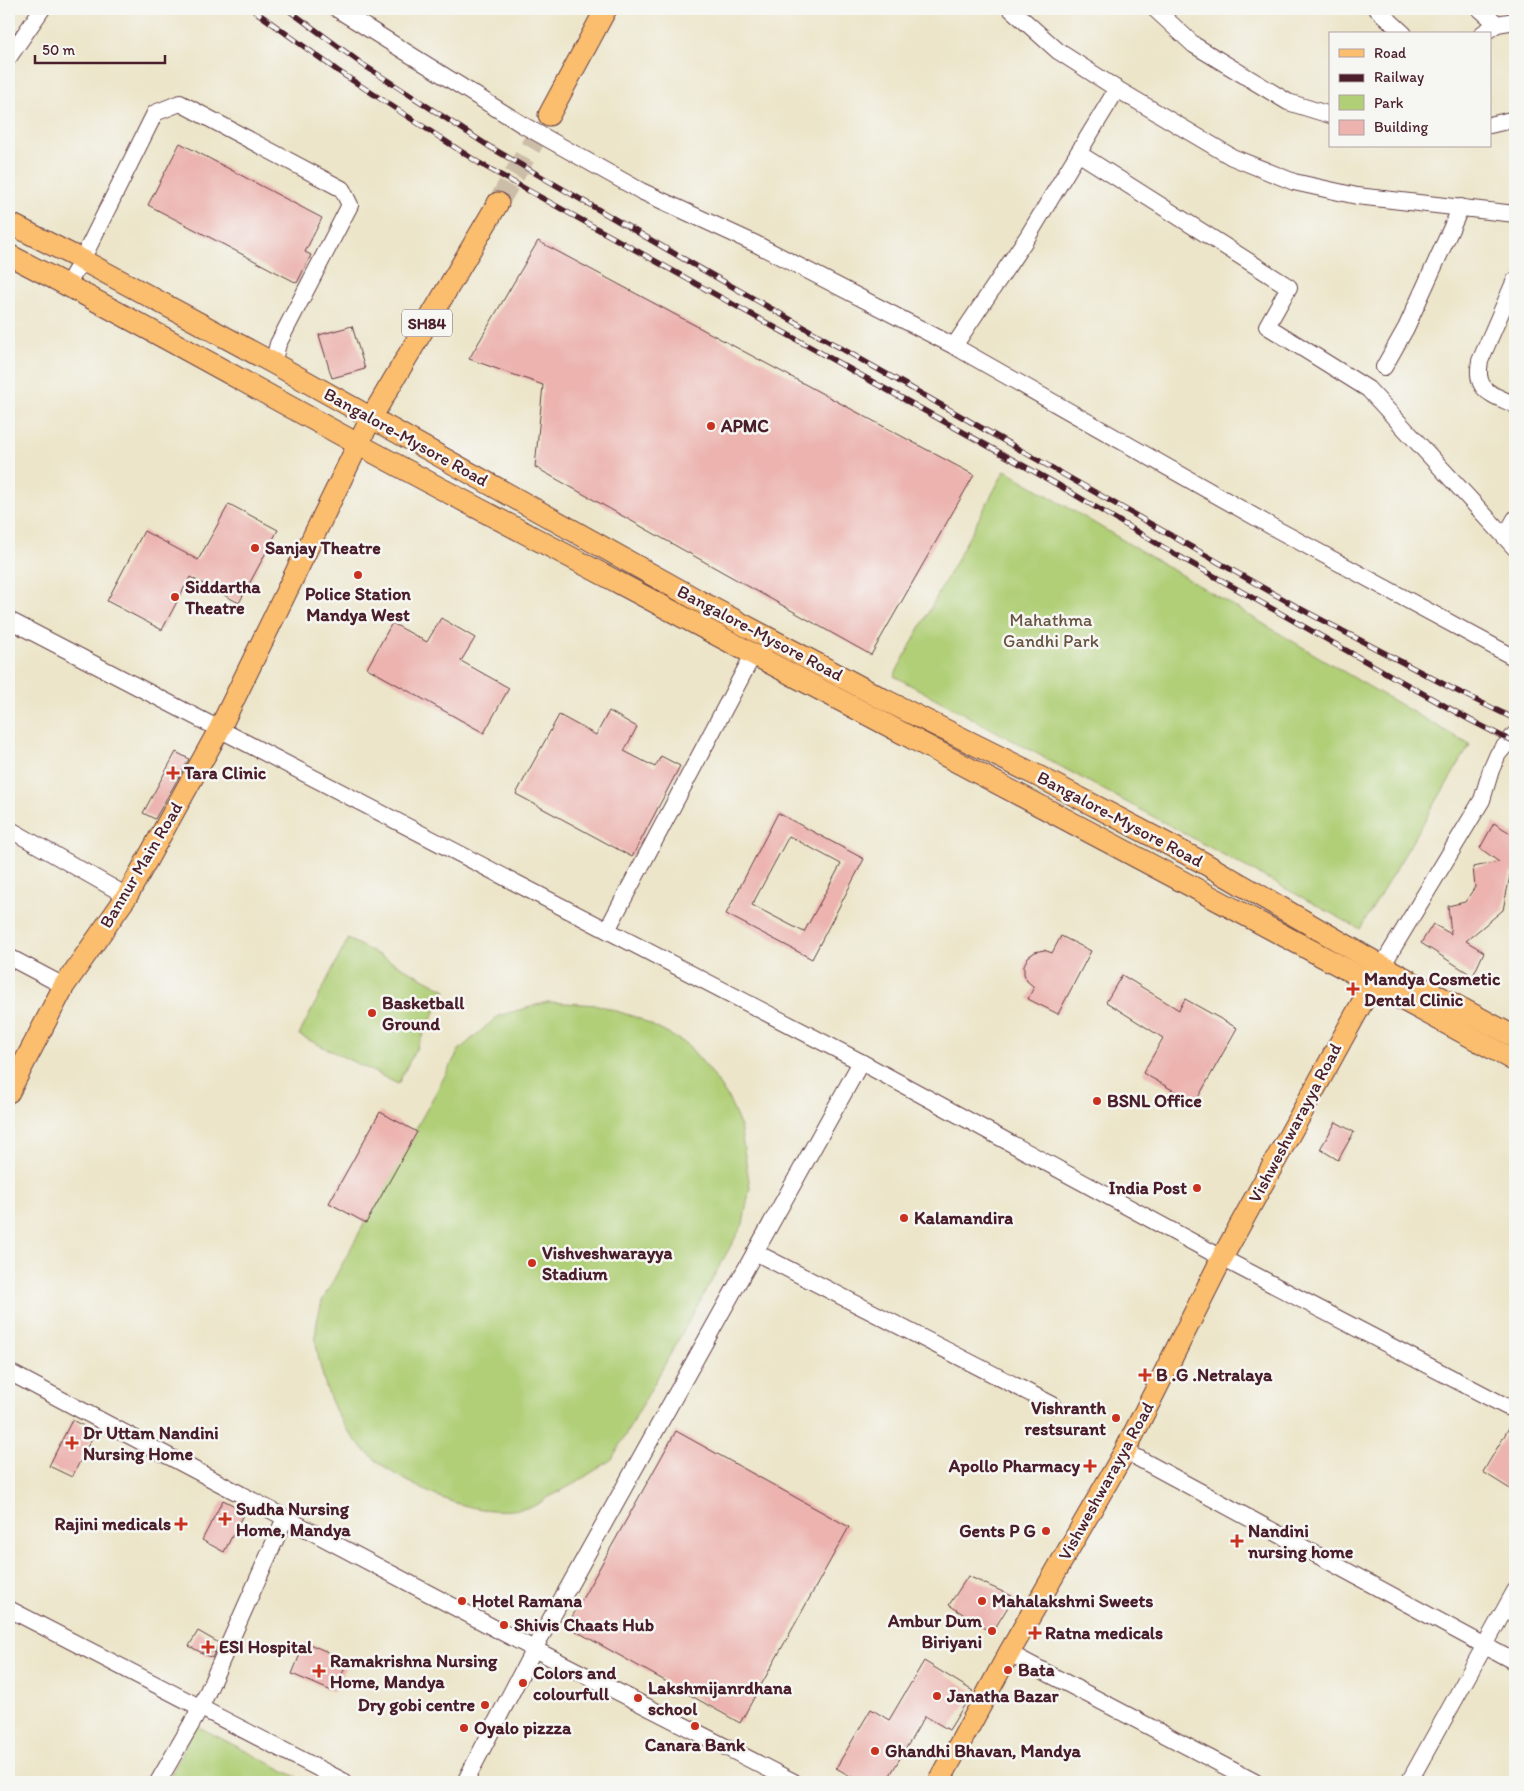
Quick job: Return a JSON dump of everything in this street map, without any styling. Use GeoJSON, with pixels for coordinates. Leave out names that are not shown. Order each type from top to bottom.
{"type":"FeatureCollection","features":[{"type":"Feature","properties":{"kind":"main road"},"geometry":{"type":"LineString","coordinates":[[549,116],[606,9]]}},
{"type":"Feature","properties":{"kind":"main road","name":"SH84"},"geometry":{"type":"LineString","coordinates":[[358,444],[371,418],[498,203]]}},
{"type":"Feature","properties":{"kind":"main road","name":"Bangalore-Mysore Road"},"geometry":{"type":"LineString","coordinates":[[9,222],[273,363],[701,602],[883,700],[1036,775],[1202,862],[1515,1061]]}},
{"type":"Feature","properties":{"kind":"main road","name":"Bangalore-Mysore Road"},"geometry":{"type":"LineString","coordinates":[[9,255],[358,444],[1072,822],[1377,974],[1515,1037]]}},
{"type":"Feature","properties":{"kind":"main road","name":"Bannur Main Road"},"geometry":{"type":"LineString","coordinates":[[10,1089],[64,986],[127,896],[219,730],[358,444]]}},
{"type":"Feature","properties":{"kind":"main road","name":"Vishweshwarayya Road"},"geometry":{"type":"LineString","coordinates":[[939,1782],[1009,1653],[1125,1451],[1222,1258],[1377,974]]}},
{"type":"Feature","properties":{"kind":"street"},"geometry":{"type":"LineString","coordinates":[[9,57],[42,9]]}},
{"type":"Feature","properties":{"kind":"street"},"geometry":{"type":"LineString","coordinates":[[337,9],[523,125],[641,191],[756,244],[954,346],[1278,530],[1515,658]]}},
{"type":"Feature","properties":{"kind":"street"},"geometry":{"type":"LineString","coordinates":[[1011,9],[1058,50],[1117,89],[1232,157],[1294,182],[1357,196],[1515,214]]}},
{"type":"Feature","properties":{"kind":"street"},"geometry":{"type":"LineString","coordinates":[[1155,9],[1194,45],[1288,102],[1329,115]]}},
{"type":"Feature","properties":{"kind":"street"},"geometry":{"type":"LineString","coordinates":[[1377,9],[1402,32]]}},
{"type":"Feature","properties":{"kind":"street"},"geometry":{"type":"LineString","coordinates":[[1480,9],[1497,24]]}},
{"type":"Feature","properties":{"kind":"street"},"geometry":{"type":"LineString","coordinates":[[1485,32],[1497,24],[1515,21]]}},
{"type":"Feature","properties":{"kind":"street"},"geometry":{"type":"LineString","coordinates":[[954,346],[1028,236],[1117,89]]}},
{"type":"Feature","properties":{"kind":"street"},"geometry":{"type":"LineString","coordinates":[[67,285],[82,260],[154,113],[180,103],[342,189],[350,205],[278,344],[273,363]]}},
{"type":"Feature","properties":{"kind":"street"},"geometry":{"type":"LineString","coordinates":[[1492,125],[1515,119]]}},
{"type":"Feature","properties":{"kind":"street"},"geometry":{"type":"LineString","coordinates":[[1078,153],[1289,287],[1267,326],[1368,389],[1510,542]]}},
{"type":"Feature","properties":{"kind":"street"},"geometry":{"type":"LineString","coordinates":[[1384,367],[1406,328],[1461,207]]}},
{"type":"Feature","properties":{"kind":"street"},"geometry":{"type":"LineString","coordinates":[[1515,280],[1480,361],[1478,372],[1479,381],[1485,390],[1515,405]]}},
{"type":"Feature","properties":{"kind":"street"},"geometry":{"type":"LineString","coordinates":[[1510,542],[1515,519]]}},
{"type":"Feature","properties":{"kind":"street"},"geometry":{"type":"LineString","coordinates":[[9,620],[861,1062],[1222,1258],[1515,1411]]}},
{"type":"Feature","properties":{"kind":"street"},"geometry":{"type":"LineString","coordinates":[[607,930],[754,655]]}},
{"type":"Feature","properties":{"kind":"street"},"geometry":{"type":"LineString","coordinates":[[1377,974],[1482,800],[1498,754],[1515,734]]}},
{"type":"Feature","properties":{"kind":"street"},"geometry":{"type":"LineString","coordinates":[[9,829],[127,896]]}},
{"type":"Feature","properties":{"kind":"street"},"geometry":{"type":"LineString","coordinates":[[9,957],[64,986]]}},
{"type":"Feature","properties":{"kind":"street"},"geometry":{"type":"LineString","coordinates":[[465,1782],[534,1649],[861,1062]]}},
{"type":"Feature","properties":{"kind":"street"},"geometry":{"type":"LineString","coordinates":[[755,1252],[1053,1405]]}},
{"type":"Feature","properties":{"kind":"street"},"geometry":{"type":"LineString","coordinates":[[9,1372],[534,1649],[794,1782]]}},
{"type":"Feature","properties":{"kind":"street"},"geometry":{"type":"LineString","coordinates":[[1125,1451],[1515,1662]]}},
{"type":"Feature","properties":{"kind":"street"},"geometry":{"type":"LineString","coordinates":[[158,1782],[200,1709],[285,1518]]}},
{"type":"Feature","properties":{"kind":"street"},"geometry":{"type":"LineString","coordinates":[[1409,1782],[1515,1591]]}},
{"type":"Feature","properties":{"kind":"street"},"geometry":{"type":"LineString","coordinates":[[9,1609],[345,1782]]}},
{"type":"Feature","properties":{"kind":"street"},"geometry":{"type":"LineString","coordinates":[[1009,1653],[1255,1782]]}},
{"type":"Feature","properties":{"kind":"green space","name":"Mahathma Gandhi Park"},"geometry":{"type":"Polygon","coordinates":[[[1005,470],[1470,745],[1360,929],[894,676],[1005,470]]]}},
{"type":"Feature","properties":{"kind":"green space","name":"Basketball Ground"},"geometry":{"type":"Polygon","coordinates":[[[348,939],[446,990],[398,1084],[299,1035],[348,939]]]}},
{"type":"Feature","properties":{"kind":"green space","name":"Vishveshwarayya Stadium"},"geometry":{"type":"Polygon","coordinates":[[[547,1002],[598,1005],[638,1018],[687,1044],[711,1072],[728,1098],[740,1125],[750,1187],[743,1224],[612,1459],[572,1485],[532,1507],[514,1510],[487,1510],[449,1501],[404,1480],[371,1456],[357,1442],[335,1410],[327,1391],[318,1355],[316,1327],[322,1301],[459,1050],[498,1016],[547,1002]]]}},
{"type":"Feature","properties":{"kind":"green space"},"geometry":{"type":"Polygon","coordinates":[[[195,1725],[306,1782],[168,1782],[195,1725]]]}},
{"type":"Feature","properties":{"kind":"building"},"geometry":{"type":"Polygon","coordinates":[[[180,143],[322,218],[305,252],[311,255],[297,283],[148,205],[180,143]]]}},
{"type":"Feature","properties":{"kind":"building","name":"APMC"},"geometry":{"type":"Polygon","coordinates":[[[538,241],[974,475],[871,655],[535,467],[543,385],[469,359],[538,241]]]}},
{"type":"Feature","properties":{"kind":"building"},"geometry":{"type":"Polygon","coordinates":[[[352,326],[365,369],[332,378],[319,335],[352,326]]]}},
{"type":"Feature","properties":{"kind":"building"},"geometry":{"type":"Polygon","coordinates":[[[229,504],[278,530],[239,603],[190,577],[162,630],[107,601],[144,531],[198,560],[229,504]]]}},
{"type":"Feature","properties":{"kind":"building"},"geometry":{"type":"Polygon","coordinates":[[[441,618],[475,638],[461,661],[509,688],[484,733],[367,668],[392,623],[427,642],[441,618]]]}},
{"type":"Feature","properties":{"kind":"building"},"geometry":{"type":"Polygon","coordinates":[[[609,711],[637,727],[624,751],[655,767],[661,756],[680,766],[632,857],[516,794],[559,715],[596,735],[609,711]]]}},
{"type":"Feature","properties":{"kind":"building"},"geometry":{"type":"Polygon","coordinates":[[[176,752],[189,759],[155,819],[143,813],[176,752]]]}},
{"type":"Feature","properties":{"kind":"building"},"geometry":{"type":"Polygon","coordinates":[[[778,813],[864,859],[812,959],[726,914],[778,813]],[[789,836],[752,905],[804,932],[841,864],[789,836]]]}},
{"type":"Feature","properties":{"kind":"building"},"geometry":{"type":"Polygon","coordinates":[[[1494,823],[1515,836],[1515,874],[1511,871],[1503,910],[1466,941],[1484,952],[1473,976],[1421,943],[1433,924],[1451,934],[1448,906],[1465,902],[1475,887],[1473,867],[1499,862],[1480,848],[1494,823]]]}},
{"type":"Feature","properties":{"kind":"building"},"geometry":{"type":"Polygon","coordinates":[[[1061,936],[1091,951],[1058,1014],[1028,999],[1034,987],[1027,981],[1024,974],[1024,965],[1028,957],[1035,952],[1044,950],[1052,953],[1061,936]]]}},
{"type":"Feature","properties":{"kind":"building"},"geometry":{"type":"Polygon","coordinates":[[[1122,975],[1179,1010],[1185,999],[1237,1028],[1195,1103],[1143,1073],[1163,1038],[1106,1002],[1122,975]]]}},
{"type":"Feature","properties":{"kind":"building"},"geometry":{"type":"Polygon","coordinates":[[[380,1112],[417,1132],[366,1223],[329,1203],[380,1112]]]}},
{"type":"Feature","properties":{"kind":"building"},"geometry":{"type":"Polygon","coordinates":[[[1336,1122],[1354,1132],[1338,1160],[1320,1149],[1336,1122]]]}},
{"type":"Feature","properties":{"kind":"building"},"geometry":{"type":"Polygon","coordinates":[[[72,1420],[95,1432],[72,1477],[49,1466],[72,1420]]]}},
{"type":"Feature","properties":{"kind":"building"},"geometry":{"type":"Polygon","coordinates":[[[1513,1421],[1515,1421],[1515,1492],[1483,1472],[1513,1421]]]}},
{"type":"Feature","properties":{"kind":"building"},"geometry":{"type":"Polygon","coordinates":[[[676,1431],[849,1527],[740,1723],[567,1626],[676,1431]]]}},
{"type":"Feature","properties":{"kind":"building"},"geometry":{"type":"Polygon","coordinates":[[[223,1500],[245,1511],[224,1552],[202,1540],[223,1500]]]}},
{"type":"Feature","properties":{"kind":"building","name":"Mahalakshmi Sweets"},"geometry":{"type":"Polygon","coordinates":[[[968,1576],[1014,1597],[992,1633],[949,1605],[968,1576]]]}},
{"type":"Feature","properties":{"kind":"building"},"geometry":{"type":"Polygon","coordinates":[[[198,1631],[219,1643],[212,1658],[189,1646],[198,1631]]]}},
{"type":"Feature","properties":{"kind":"building"},"geometry":{"type":"Polygon","coordinates":[[[305,1642],[348,1661],[334,1692],[292,1674],[305,1642]]]}},
{"type":"Feature","properties":{"kind":"building"},"geometry":{"type":"Polygon","coordinates":[[[924,1661],[973,1691],[949,1730],[925,1716],[886,1782],[861,1782],[836,1768],[871,1709],[889,1720],[924,1661]]]}},
{"type":"Feature","properties":{"kind":"tunnel"},"geometry":{"type":"LineString","coordinates":[[498,203],[549,115]]}},
{"type":"Feature","properties":{"kind":"railway"},"geometry":{"type":"LineString","coordinates":[[252,9],[338,71],[479,163],[1060,486],[1173,553],[1470,720],[1515,743]]}},
{"type":"Feature","properties":{"kind":"railway"},"geometry":{"type":"LineString","coordinates":[[287,9],[362,64],[490,147],[1299,608],[1453,689],[1515,719]]}},
{"type":"Feature","properties":{"kind":"place","name":"APMC"},"geometry":{"type":"Point","coordinates":[711,426]}},
{"type":"Feature","properties":{"kind":"place","name":"Sanjay Theatre"},"geometry":{"type":"Point","coordinates":[255,548]}},
{"type":"Feature","properties":{"kind":"place","name":"Police Station Mandya West"},"geometry":{"type":"Point","coordinates":[358,575]}},
{"type":"Feature","properties":{"kind":"place","name":"Siddartha Theatre"},"geometry":{"type":"Point","coordinates":[175,597]}},
{"type":"Feature","properties":{"kind":"place","name":"Tara Clinic"},"geometry":{"type":"Point","coordinates":[173,773]}},
{"type":"Feature","properties":{"kind":"place","name":"Mandya Cosmetic Dental Clinic"},"geometry":{"type":"Point","coordinates":[1353,989]}},
{"type":"Feature","properties":{"kind":"place","name":"Basketball Ground"},"geometry":{"type":"Point","coordinates":[372,1013]}},
{"type":"Feature","properties":{"kind":"place","name":"BSNL Office"},"geometry":{"type":"Point","coordinates":[1097,1101]}},
{"type":"Feature","properties":{"kind":"place","name":"India Post"},"geometry":{"type":"Point","coordinates":[1197,1188]}},
{"type":"Feature","properties":{"kind":"place","name":"Kalamandira"},"geometry":{"type":"Point","coordinates":[904,1218]}},
{"type":"Feature","properties":{"kind":"place","name":"Vishveshwarayya Stadium"},"geometry":{"type":"Point","coordinates":[532,1263]}},
{"type":"Feature","properties":{"kind":"place","name":"B .G .Netralaya"},"geometry":{"type":"Point","coordinates":[1145,1375]}},
{"type":"Feature","properties":{"kind":"place","name":"Vishranth restsurant"},"geometry":{"type":"Point","coordinates":[1116,1418]}},
{"type":"Feature","properties":{"kind":"place","name":"Dr Uttam Nandini Nursing Home"},"geometry":{"type":"Point","coordinates":[72,1443]}},
{"type":"Feature","properties":{"kind":"place","name":"Apollo Pharmacy"},"geometry":{"type":"Point","coordinates":[1090,1466]}},
{"type":"Feature","properties":{"kind":"place","name":"Sudha Nursing Home, Mandya"},"geometry":{"type":"Point","coordinates":[225,1519]}},
{"type":"Feature","properties":{"kind":"place","name":"Rajini medicals"},"geometry":{"type":"Point","coordinates":[181,1524]}},
{"type":"Feature","properties":{"kind":"place","name":"Gents P G"},"geometry":{"type":"Point","coordinates":[1046,1531]}},
{"type":"Feature","properties":{"kind":"place","name":"Nandini nursing home"},"geometry":{"type":"Point","coordinates":[1237,1541]}},
{"type":"Feature","properties":{"kind":"place","name":"Hotel Ramana"},"geometry":{"type":"Point","coordinates":[462,1601]}},
{"type":"Feature","properties":{"kind":"place","name":"Mahalakshmi Sweets"},"geometry":{"type":"Point","coordinates":[982,1601]}},
{"type":"Feature","properties":{"kind":"place","name":"Shivis Chaats Hub"},"geometry":{"type":"Point","coordinates":[504,1625]}},
{"type":"Feature","properties":{"kind":"place","name":"Ambur Dum Biriyani"},"geometry":{"type":"Point","coordinates":[992,1631]}},
{"type":"Feature","properties":{"kind":"place","name":"Ratna medicals"},"geometry":{"type":"Point","coordinates":[1035,1633]}},
{"type":"Feature","properties":{"kind":"place","name":"ESI Hospital"},"geometry":{"type":"Point","coordinates":[208,1647]}},
{"type":"Feature","properties":{"kind":"place","name":"Bata"},"geometry":{"type":"Point","coordinates":[1008,1670]}},
{"type":"Feature","properties":{"kind":"place","name":"Ramakrishna Nursing Home, Mandya"},"geometry":{"type":"Point","coordinates":[319,1671]}},
{"type":"Feature","properties":{"kind":"place","name":"Colors and colourfull"},"geometry":{"type":"Point","coordinates":[523,1683]}},
{"type":"Feature","properties":{"kind":"place","name":"Janatha Bazar"},"geometry":{"type":"Point","coordinates":[937,1696]}},
{"type":"Feature","properties":{"kind":"place","name":"Lakshmijanrdhana school"},"geometry":{"type":"Point","coordinates":[638,1698]}},
{"type":"Feature","properties":{"kind":"place","name":"Dry gobi centre"},"geometry":{"type":"Point","coordinates":[485,1705]}},
{"type":"Feature","properties":{"kind":"place","name":"Canara Bank"},"geometry":{"type":"Point","coordinates":[695,1726]}},
{"type":"Feature","properties":{"kind":"place","name":"Oyalo pizzza"},"geometry":{"type":"Point","coordinates":[464,1728]}},
{"type":"Feature","properties":{"kind":"place","name":"Ghandhi Bhavan, Mandya"},"geometry":{"type":"Point","coordinates":[875,1751]}}]}
